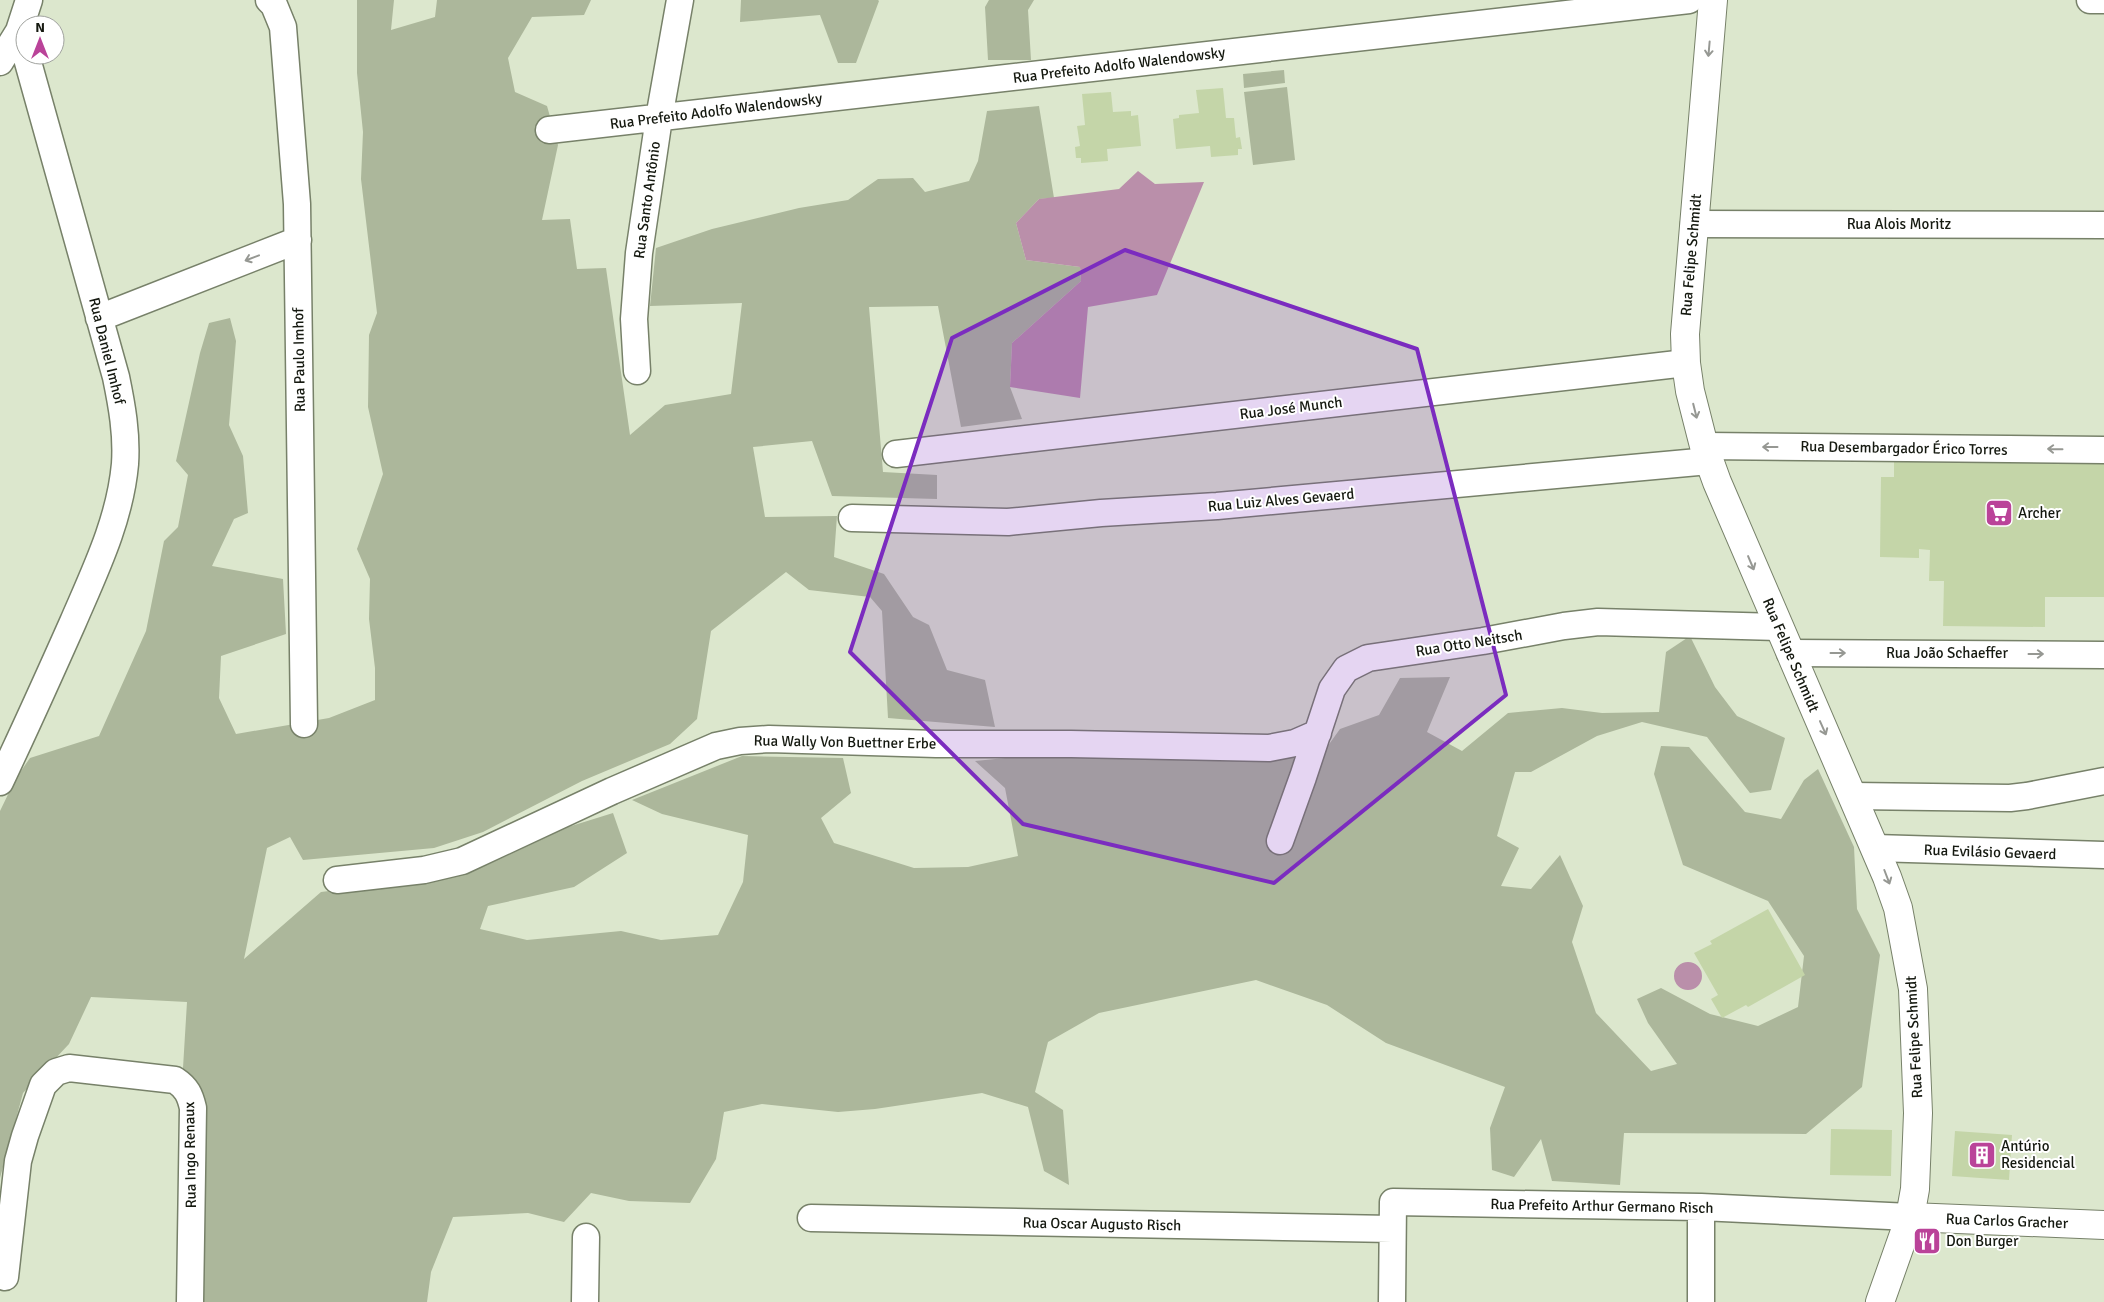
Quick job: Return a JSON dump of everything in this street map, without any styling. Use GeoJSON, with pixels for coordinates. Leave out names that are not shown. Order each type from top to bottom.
{"type":"FeatureCollection","features":[{"type":"Feature","properties":{"kind":"main road","name":"Rua Felipe Schmidt"},"geometry":{"type":"LineString","coordinates":[[1713,0],[1686,309],[1686,363],[1690,391],[1706,453],[1778,626],[1875,848],[1898,908],[1913,989],[1918,1113],[1915,1189],[1910,1217],[1880,1302]]}},
{"type":"Feature","properties":{"kind":"main road","name":"Rua Carlos Gracher"},"geometry":{"type":"LineString","coordinates":[[1910,1217],[2104,1225]]}},
{"type":"Feature","properties":{"kind":"street"},"geometry":{"type":"LineString","coordinates":[[27,15],[28,0]]}},
{"type":"Feature","properties":{"kind":"street","name":"Rua Paulo Imhof"},"geometry":{"type":"LineString","coordinates":[[269,0],[274,5],[283,27],[298,240],[304,724]]}},
{"type":"Feature","properties":{"kind":"street","name":"Rua Santo Antônio"},"geometry":{"type":"LineString","coordinates":[[637,372],[634,319],[635,286],[659,118],[680,0]]}},
{"type":"Feature","properties":{"kind":"street","name":"Rua Prefeito Adolfo Walendowsky"},"geometry":{"type":"LineString","coordinates":[[548,130],[1689,0]]}},
{"type":"Feature","properties":{"kind":"street"},"geometry":{"type":"LineString","coordinates":[[2090,0],[2104,0]]}},
{"type":"Feature","properties":{"kind":"street"},"geometry":{"type":"LineString","coordinates":[[0,62],[15,52]]}},
{"type":"Feature","properties":{"kind":"street","name":"Rua Daniel Imhof"},"geometry":{"type":"LineString","coordinates":[[0,782],[101,558],[120,498],[124,465],[123,409],[116,377],[29,65]]}},
{"type":"Feature","properties":{"kind":"street","name":"Rua Alois Moritz"},"geometry":{"type":"LineString","coordinates":[[1694,224],[2104,224]]}},
{"type":"Feature","properties":{"kind":"street"},"geometry":{"type":"LineString","coordinates":[[99,318],[298,240]]}},
{"type":"Feature","properties":{"kind":"street","name":"Rua José Munch"},"geometry":{"type":"LineString","coordinates":[[896,454],[1686,363]]}},
{"type":"Feature","properties":{"kind":"street","name":"Rua Desembargador Érico Torres"},"geometry":{"type":"LineString","coordinates":[[1706,453],[2104,450]]}},
{"type":"Feature","properties":{"kind":"street","name":"Rua Luiz Alves Gevaerd"},"geometry":{"type":"LineString","coordinates":[[852,518],[1008,522],[1101,513],[1217,506],[1706,453]]}},
{"type":"Feature","properties":{"kind":"street","name":"Rua Otto Neitsch"},"geometry":{"type":"LineString","coordinates":[[1280,840],[1332,689],[1346,669],[1368,658],[1598,622],[1778,626]]}},
{"type":"Feature","properties":{"kind":"street","name":"Rua João Schaeffer"},"geometry":{"type":"LineString","coordinates":[[1790,652],[2104,654]]}},
{"type":"Feature","properties":{"kind":"street","name":"Rua Wally Von Buettner Erbe"},"geometry":{"type":"LineString","coordinates":[[336,880],[424,870],[462,861],[612,791],[716,746],[740,741],[770,739],[936,744],[1071,744],[1269,748],[1295,743],[1318,733]]}},
{"type":"Feature","properties":{"kind":"street"},"geometry":{"type":"LineString","coordinates":[[1853,796],[2010,798],[2036,795],[2104,781]]}},
{"type":"Feature","properties":{"kind":"street","name":"Rua Evilásio Gevaerd"},"geometry":{"type":"LineString","coordinates":[[1875,848],[2104,855]]}},
{"type":"Feature","properties":{"kind":"street","name":"Rua Ingo Renaux"},"geometry":{"type":"LineString","coordinates":[[5,1277],[18,1161],[43,1085],[56,1072],[69,1068],[175,1080],[183,1085],[190,1094],[193,1108],[190,1302]]}},
{"type":"Feature","properties":{"kind":"street","name":"Rua Prefeito Arthur Germano Risch"},"geometry":{"type":"LineString","coordinates":[[1392,1302],[1393,1202],[1701,1207],[1910,1217]]}},
{"type":"Feature","properties":{"kind":"street"},"geometry":{"type":"LineString","coordinates":[[1701,1207],[1701,1302]]}},
{"type":"Feature","properties":{"kind":"street","name":"Rua Oscar Augusto Risch"},"geometry":{"type":"LineString","coordinates":[[811,1218],[1392,1229]]}},
{"type":"Feature","properties":{"kind":"street"},"geometry":{"type":"LineString","coordinates":[[585,1302],[586,1237]]}},
{"type":"Feature","properties":{"kind":"highlighted area"},"geometry":{"type":"Polygon","coordinates":[[[1125,250],[1417,349],[1506,695],[1274,883],[1023,824],[850,652],[952,338],[1125,250]]]}},
{"type":"Feature","properties":{"kind":"green space"},"geometry":{"type":"Polygon","coordinates":[[[357,0],[394,0],[391,30],[435,17],[437,0],[591,0],[584,15],[532,17],[508,58],[515,92],[547,106],[558,145],[542,220],[570,219],[577,269],[606,268],[630,435],[665,405],[731,394],[742,303],[650,306],[656,248],[712,229],[799,208],[848,200],[878,179],[913,178],[925,192],[969,181],[978,161],[987,111],[1039,106],[1054,198],[1039,199],[1016,223],[1026,260],[1080,267],[1081,281],[1012,343],[1010,387],[1022,419],[961,427],[938,306],[869,307],[883,472],[937,475],[937,499],[832,496],[812,441],[753,447],[765,517],[837,516],[834,557],[884,574],[913,617],[929,625],[947,670],[985,680],[995,727],[888,718],[882,611],[870,597],[809,590],[786,572],[711,631],[697,719],[670,744],[582,781],[483,832],[434,848],[303,860],[290,837],[267,848],[244,959],[321,892],[467,874],[568,827],[613,813],[627,853],[574,887],[488,906],[480,929],[527,940],[621,931],[661,940],[718,935],[743,882],[748,835],[662,814],[632,800],[742,756],[843,758],[851,793],[821,818],[834,843],[914,868],[968,867],[1018,856],[1005,788],[975,761],[1058,753],[1278,759],[1322,754],[1340,729],[1379,715],[1400,678],[1450,677],[1427,732],[1462,751],[1508,713],[1562,708],[1602,713],[1659,712],[1666,652],[1690,636],[1715,687],[1737,716],[1785,738],[1771,790],[1750,793],[1707,737],[1642,722],[1597,736],[1531,772],[1515,772],[1497,836],[1519,848],[1501,886],[1531,889],[1560,855],[1583,906],[1572,942],[1596,1013],[1651,1071],[1677,1064],[1648,1023],[1637,999],[1661,988],[1710,1014],[1758,1026],[1798,1007],[1804,956],[1768,901],[1683,865],[1654,774],[1661,746],[1689,747],[1745,812],[1781,819],[1804,780],[1818,769],[1854,847],[1857,909],[1880,955],[1862,1087],[1806,1134],[1624,1133],[1620,1185],[1552,1181],[1541,1139],[1514,1177],[1492,1170],[1490,1128],[1505,1087],[1386,1043],[1327,1005],[1256,980],[1099,1013],[1048,1042],[1035,1092],[1063,1110],[1069,1185],[1044,1171],[1028,1107],[982,1093],[875,1109],[838,1112],[762,1104],[724,1112],[716,1159],[690,1203],[629,1201],[591,1193],[564,1222],[528,1213],[453,1217],[431,1272],[427,1302],[201,1302],[201,1105],[183,1068],[187,1002],[91,997],[69,1044],[23,1093],[0,1178],[0,811],[16,778],[30,758],[99,736],[146,631],[164,541],[178,527],[188,475],[176,461],[200,353],[209,323],[230,318],[236,341],[229,425],[243,456],[248,513],[234,519],[212,566],[283,579],[286,634],[221,656],[219,698],[236,734],[329,718],[375,700],[375,668],[369,619],[370,579],[357,549],[383,474],[368,407],[369,335],[377,313],[361,179],[363,132],[357,73],[357,0]]]}},
{"type":"Feature","properties":{"kind":"green space"},"geometry":{"type":"Polygon","coordinates":[[[741,0],[879,1],[856,63],[838,63],[820,15],[740,22],[741,0]]]}},
{"type":"Feature","properties":{"kind":"green space"},"geometry":{"type":"Polygon","coordinates":[[[989,0],[1034,0],[1028,10],[1031,60],[988,60],[985,7],[989,0]]]}},
{"type":"Feature","properties":{"kind":"green space"},"geometry":{"type":"Polygon","coordinates":[[[1284,70],[1285,83],[1244,88],[1243,74],[1284,70]]]}},
{"type":"Feature","properties":{"kind":"green space"},"geometry":{"type":"Polygon","coordinates":[[[1287,87],[1295,160],[1253,165],[1244,92],[1287,87]]]}},
{"type":"Feature","properties":{"kind":"shaded area"},"geometry":{"type":"Polygon","coordinates":[[[1138,171],[1155,184],[1204,182],[1157,295],[1088,307],[1080,398],[1010,387],[1012,343],[1081,281],[1080,267],[1026,260],[1016,223],[1039,199],[1119,189],[1138,171]]]}},
{"type":"Feature","properties":{"kind":"shaded area"},"geometry":{"type":"Polygon","coordinates":[[[1688,962],[1698,966],[1702,976],[1698,986],[1688,990],[1678,986],[1674,976],[1678,966],[1688,962]]]}},
{"type":"Feature","properties":{"kind":"building"},"geometry":{"type":"Polygon","coordinates":[[[1223,88],[1226,118],[1234,118],[1236,138],[1240,137],[1242,149],[1238,149],[1238,155],[1211,157],[1210,146],[1176,149],[1173,119],[1179,118],[1179,115],[1199,113],[1196,90],[1223,88]]]}},
{"type":"Feature","properties":{"kind":"building"},"geometry":{"type":"Polygon","coordinates":[[[1111,92],[1113,112],[1131,111],[1131,116],[1138,115],[1141,146],[1107,149],[1108,161],[1081,163],[1081,158],[1076,158],[1075,147],[1080,146],[1077,126],[1085,125],[1082,94],[1111,92]]]}},
{"type":"Feature","properties":{"kind":"building","name":"Archer"},"geometry":{"type":"Polygon","coordinates":[[[1894,460],[2104,462],[2104,597],[2045,597],[2045,627],[1943,626],[1944,581],[1929,581],[1930,550],[1919,549],[1919,558],[1880,557],[1881,477],[1894,477],[1894,460]]]}},
{"type":"Feature","properties":{"kind":"building"},"geometry":{"type":"Polygon","coordinates":[[[1768,909],[1805,975],[1748,1007],[1746,1005],[1722,1018],[1711,999],[1718,995],[1694,953],[1712,944],[1710,941],[1768,909]]]}},
{"type":"Feature","properties":{"kind":"building"},"geometry":{"type":"Polygon","coordinates":[[[1831,1129],[1892,1130],[1891,1176],[1830,1175],[1831,1129]]]}},
{"type":"Feature","properties":{"kind":"building","name":"Antúrio Residencial"},"geometry":{"type":"Polygon","coordinates":[[[1955,1131],[2012,1135],[2009,1180],[1952,1176],[1955,1131]]]}},
{"type":"Feature","properties":{"kind":"place","name":"Archer"},"geometry":{"type":"Point","coordinates":[1999,513]}},
{"type":"Feature","properties":{"kind":"place","name":"Antúrio Residencial"},"geometry":{"type":"Point","coordinates":[1982,1155]}},
{"type":"Feature","properties":{"kind":"place","name":"Don Burger"},"geometry":{"type":"Point","coordinates":[1927,1241]}}]}
